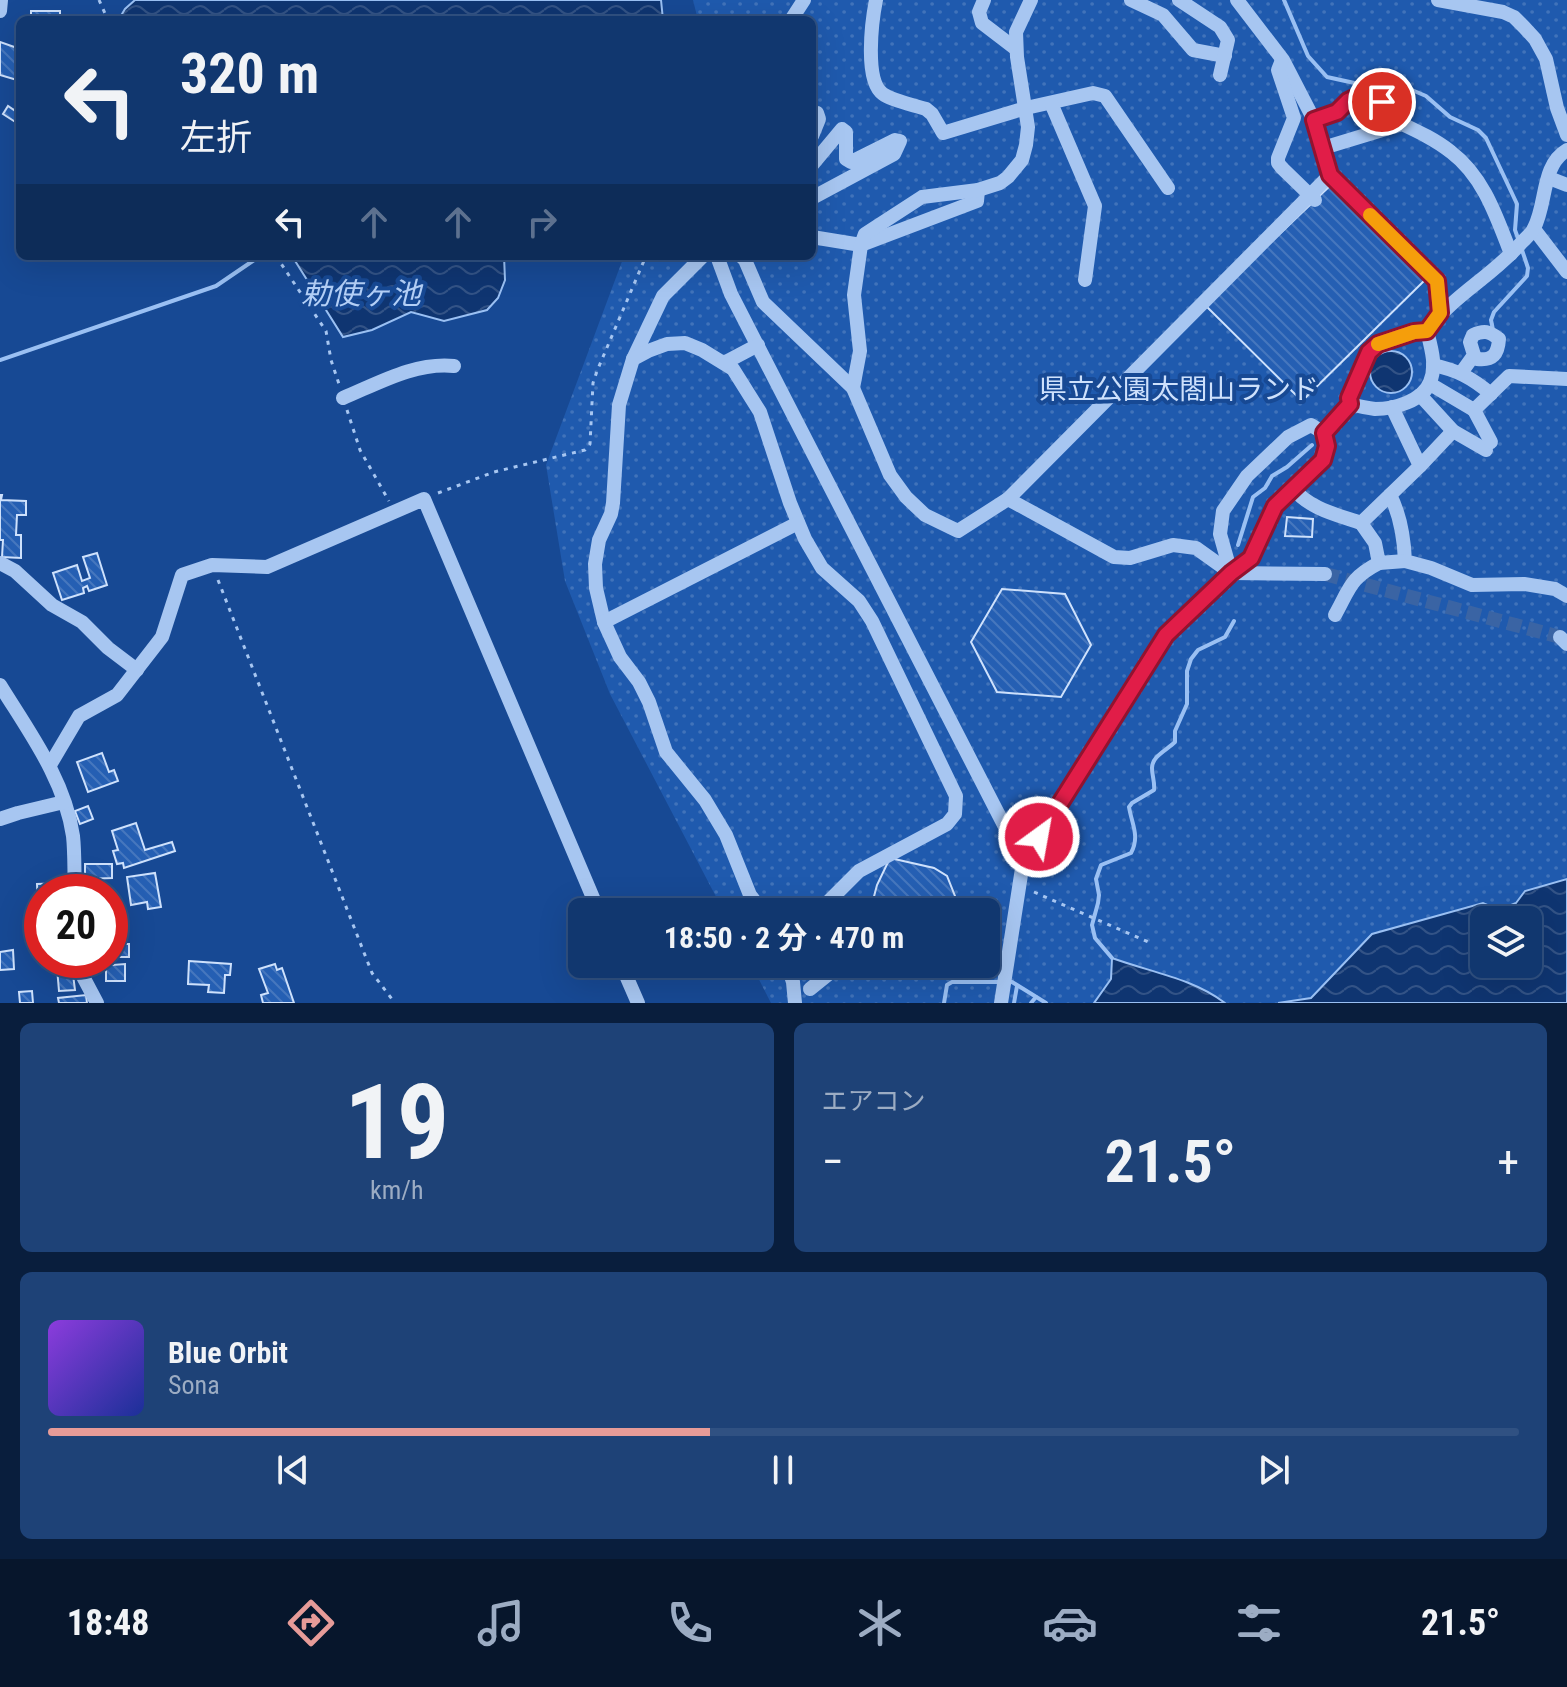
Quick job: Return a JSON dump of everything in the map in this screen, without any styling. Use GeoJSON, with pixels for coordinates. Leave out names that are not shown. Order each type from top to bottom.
{"type":"FeatureCollection","features":[{"type":"Feature","properties":{"kind":"street"},"geometry":{"type":"LineString","coordinates":[[0,11],[1,0]]}},
{"type":"Feature","properties":{"kind":"street"},"geometry":{"type":"LineString","coordinates":[[876,0],[871,25],[872,64],[876,85],[882,94],[926,109],[943,133],[1026,108],[1093,93],[1105,96],[1168,188]]}},
{"type":"Feature","properties":{"kind":"street"},"geometry":{"type":"LineString","coordinates":[[984,0],[979,12],[982,23],[1016,49]]}},
{"type":"Feature","properties":{"kind":"street"},"geometry":{"type":"LineString","coordinates":[[853,388],[860,351],[854,295],[865,234],[922,197],[978,190],[1000,183],[1022,160],[1028,127],[1016,32],[1031,0]]}},
{"type":"Feature","properties":{"kind":"street"},"geometry":{"type":"LineString","coordinates":[[1131,0],[1163,15],[1193,50],[1225,56]]}},
{"type":"Feature","properties":{"kind":"street"},"geometry":{"type":"LineString","coordinates":[[1163,15],[1177,0],[1220,27],[1228,40],[1220,75]]}},
{"type":"Feature","properties":{"kind":"street"},"geometry":{"type":"LineString","coordinates":[[1237,0],[1283,60],[1314,120],[1330,175],[1437,281],[1440,313]]}},
{"type":"Feature","properties":{"kind":"street"},"geometry":{"type":"LineString","coordinates":[[1350,404],[1349,398],[1369,352],[1378,344],[1427,331],[1440,313],[1511,254],[1534,229],[1556,157],[1567,144],[1546,59],[1535,39],[1514,17],[1503,12],[1438,0]]}},
{"type":"Feature","properties":{"kind":"street"},"geometry":{"type":"LineString","coordinates":[[1283,60],[1278,70],[1294,118],[1278,163],[1315,200]]}},
{"type":"Feature","properties":{"kind":"street"},"geometry":{"type":"LineString","coordinates":[[1314,120],[1337,112],[1354,98],[1409,105]]}},
{"type":"Feature","properties":{"kind":"street"},"geometry":{"type":"LineString","coordinates":[[1051,103],[1095,206],[1085,280]]}},
{"type":"Feature","properties":{"kind":"street"},"geometry":{"type":"LineString","coordinates":[[1323,148],[1402,124],[1432,139],[1454,154],[1483,188],[1511,254]]}},
{"type":"Feature","properties":{"kind":"street"},"geometry":{"type":"LineString","coordinates":[[816,160],[842,129],[846,132],[846,159],[851,162],[895,140],[900,141],[894,154],[816,196]]}},
{"type":"Feature","properties":{"kind":"street"},"geometry":{"type":"LineString","coordinates":[[745,260],[763,302],[853,388],[890,475],[906,497],[925,515],[958,531],[1008,499],[1330,175]]}},
{"type":"Feature","properties":{"kind":"street"},"geometry":{"type":"LineString","coordinates":[[1549,178],[1567,185]]}},
{"type":"Feature","properties":{"kind":"street"},"geometry":{"type":"LineString","coordinates":[[816,238],[861,245],[977,201],[978,190]]}},
{"type":"Feature","properties":{"kind":"street"},"geometry":{"type":"LineString","coordinates":[[1534,229],[1567,272]]}},
{"type":"Feature","properties":{"kind":"street"},"geometry":{"type":"LineString","coordinates":[[699,260],[663,296],[633,359],[619,405],[611,514],[599,540],[595,564],[596,588],[604,622],[620,657],[639,682],[649,702],[666,752],[705,800],[726,835],[752,898]]}},
{"type":"Feature","properties":{"kind":"street"},"geometry":{"type":"LineString","coordinates":[[718,260],[731,294],[1023,862]]}},
{"type":"Feature","properties":{"kind":"street"},"geometry":{"type":"LineString","coordinates":[[1350,404],[1374,409],[1392,407],[1406,403],[1425,389],[1433,365],[1427,331]]}},
{"type":"Feature","properties":{"kind":"street"},"geometry":{"type":"LineString","coordinates":[[1481,331],[1490,332],[1499,339],[1493,357],[1486,360],[1477,359],[1474,355],[1470,342],[1473,335],[1481,331]]}},
{"type":"Feature","properties":{"kind":"street"},"geometry":{"type":"LineString","coordinates":[[633,359],[667,344],[685,343],[733,369],[760,412],[805,539],[822,568],[859,601],[872,621],[956,796],[955,814],[947,824],[859,871],[831,898]]}},
{"type":"Feature","properties":{"kind":"street"},"geometry":{"type":"LineString","coordinates":[[724,363],[758,345]]}},
{"type":"Feature","properties":{"kind":"street"},"geometry":{"type":"LineString","coordinates":[[1461,373],[1474,355]]}},
{"type":"Feature","properties":{"kind":"street"},"geometry":{"type":"LineString","coordinates":[[1493,357],[1509,376],[1567,379]]}},
{"type":"Feature","properties":{"kind":"street"},"geometry":{"type":"LineString","coordinates":[[1433,365],[1453,369],[1491,394]]}},
{"type":"Feature","properties":{"kind":"street"},"geometry":{"type":"LineString","coordinates":[[343,398],[416,368],[454,366]]}},
{"type":"Feature","properties":{"kind":"street"},"geometry":{"type":"LineString","coordinates":[[1474,410],[1509,376]]}},
{"type":"Feature","properties":{"kind":"street"},"geometry":{"type":"LineString","coordinates":[[1425,389],[1474,410],[1488,446],[1453,431],[1425,389]]}},
{"type":"Feature","properties":{"kind":"street"},"geometry":{"type":"LineString","coordinates":[[1324,433],[1350,404]]}},
{"type":"Feature","properties":{"kind":"street"},"geometry":{"type":"LineString","coordinates":[[1392,407],[1420,466]]}},
{"type":"Feature","properties":{"kind":"street"},"geometry":{"type":"LineString","coordinates":[[1001,1003],[1023,862],[1166,635],[1251,558],[1275,506],[1323,460],[1327,446],[1324,433],[1311,425],[1288,437],[1247,476],[1223,511],[1220,534],[1231,573]]}},
{"type":"Feature","properties":{"kind":"street"},"geometry":{"type":"LineString","coordinates":[[1361,523],[1453,431]]}},
{"type":"Feature","properties":{"kind":"street"},"geometry":{"type":"LineString","coordinates":[[1293,488],[1322,510],[1361,523],[1375,543],[1379,563]]}},
{"type":"Feature","properties":{"kind":"street"},"geometry":{"type":"LineString","coordinates":[[1390,495],[1404,540],[1405,561]]}},
{"type":"Feature","properties":{"kind":"street"},"geometry":{"type":"LineString","coordinates":[[50,765],[79,716],[117,695],[162,637],[182,575],[212,565],[267,567],[424,499],[593,898]]}},
{"type":"Feature","properties":{"kind":"street"},"geometry":{"type":"LineString","coordinates":[[1008,499],[1114,557],[1130,558],[1173,545],[1196,548],[1231,573],[1325,574]]}},
{"type":"Feature","properties":{"kind":"street"},"geometry":{"type":"LineString","coordinates":[[604,622],[798,523]]}},
{"type":"Feature","properties":{"kind":"street"},"geometry":{"type":"LineString","coordinates":[[1335,615],[1355,579],[1379,563],[1405,561],[1472,585],[1524,584],[1555,589],[1567,596]]}},
{"type":"Feature","properties":{"kind":"street"},"geometry":{"type":"LineString","coordinates":[[0,563],[15,571],[52,605],[82,622],[108,648],[137,670]]}},
{"type":"Feature","properties":{"kind":"street"},"geometry":{"type":"LineString","coordinates":[[886,650],[908,639]]}},
{"type":"Feature","properties":{"kind":"street"},"geometry":{"type":"LineString","coordinates":[[0,685],[50,765],[73,835],[74,874]]}},
{"type":"Feature","properties":{"kind":"street"},"geometry":{"type":"LineString","coordinates":[[950,783],[977,771]]}},
{"type":"Feature","properties":{"kind":"street"},"geometry":{"type":"LineString","coordinates":[[0,819],[64,802]]}},
{"type":"Feature","properties":{"kind":"street"},"geometry":{"type":"LineString","coordinates":[[84,978],[97,1003]]}},
{"type":"Feature","properties":{"kind":"street"},"geometry":{"type":"LineString","coordinates":[[627,978],[638,1003]]}},
{"type":"Feature","properties":{"kind":"street"},"geometry":{"type":"LineString","coordinates":[[792,978],[795,1003]]}},
{"type":"Feature","properties":{"kind":"street"},"geometry":{"type":"LineString","coordinates":[[810,989],[824,978]]}},
{"type":"Feature","properties":{"kind":"path"},"geometry":{"type":"LineString","coordinates":[[279,260],[326,331],[331,360],[360,450],[395,511]]}},
{"type":"Feature","properties":{"kind":"path"},"geometry":{"type":"LineString","coordinates":[[424,499],[494,472],[585,450],[590,444],[593,383],[644,260]]}},
{"type":"Feature","properties":{"kind":"path"},"geometry":{"type":"LineString","coordinates":[[212,565],[372,973],[395,1003]]}},
{"type":"Feature","properties":{"kind":"path"},"geometry":{"type":"LineString","coordinates":[[1019,885],[1153,944]]}},
{"type":"Feature","properties":{"kind":"green space","name":"県立公園太閤山ランド"},"geometry":{"type":"Polygon","coordinates":[[[693,0],[1567,0],[1567,1003],[771,1003],[758,978],[1000,978],[1000,898],[717,898],[610,694],[565,581],[546,465],[623,260],[816,260],[816,16],[697,16],[693,0]]]}},
{"type":"Feature","properties":{"kind":"water"},"geometry":{"type":"Polygon","coordinates":[[[135,0],[661,0],[663,16],[121,16],[135,0]]]}},
{"type":"Feature","properties":{"kind":"water","name":"勅使ヶ池"},"geometry":{"type":"Polygon","coordinates":[[[295,260],[504,260],[505,280],[498,298],[487,310],[444,321],[411,312],[372,330],[343,337],[295,260]]]}},
{"type":"Feature","properties":{"kind":"water"},"geometry":{"type":"Polygon","coordinates":[[[1391,351],[1406,357],[1412,372],[1406,387],[1391,393],[1376,387],[1370,372],[1376,357],[1391,351]]]}},
{"type":"Feature","properties":{"kind":"water"},"geometry":{"type":"Polygon","coordinates":[[[1567,879],[1567,1003],[1278,1003],[1311,998],[1372,934],[1470,907],[1470,978],[1542,978],[1542,906],[1509,906],[1516,903],[1525,891],[1567,879]]]}},
{"type":"Feature","properties":{"kind":"water"},"geometry":{"type":"Polygon","coordinates":[[[1112,958],[1185,981],[1225,1003],[1094,1003],[1111,979],[1112,958]]]}},
{"type":"Feature","properties":{"kind":"building"},"geometry":{"type":"Polygon","coordinates":[[[31,11],[60,11],[60,16],[31,16],[31,11]]]}},
{"type":"Feature","properties":{"kind":"building"},"geometry":{"type":"Polygon","coordinates":[[[0,42],[16,48],[16,80],[0,75],[0,42]]]}},
{"type":"Feature","properties":{"kind":"building"},"geometry":{"type":"Polygon","coordinates":[[[8,106],[14,110],[16,107],[16,122],[3,114],[8,106]]]}},
{"type":"Feature","properties":{"kind":"building"},"geometry":{"type":"Polygon","coordinates":[[[1334,182],[1427,278],[1302,401],[1205,305],[1334,182]]]}},
{"type":"Feature","properties":{"kind":"building"},"geometry":{"type":"Polygon","coordinates":[[[0,495],[1,500],[26,501],[26,515],[17,515],[16,535],[21,535],[21,558],[2,557],[0,495]]]}},
{"type":"Feature","properties":{"kind":"building"},"geometry":{"type":"Polygon","coordinates":[[[1287,517],[1313,519],[1312,537],[1285,536],[1287,517]]]}},
{"type":"Feature","properties":{"kind":"building"},"geometry":{"type":"Polygon","coordinates":[[[97,553],[107,585],[89,591],[87,586],[83,588],[84,593],[62,600],[53,573],[77,565],[82,581],[90,578],[83,557],[97,553]]]}},
{"type":"Feature","properties":{"kind":"building"},"geometry":{"type":"Polygon","coordinates":[[[1002,589],[1065,594],[1091,645],[1061,697],[997,692],[971,642],[1002,589]]]}},
{"type":"Feature","properties":{"kind":"building"},"geometry":{"type":"Polygon","coordinates":[[[102,753],[109,772],[114,770],[118,781],[88,792],[77,762],[102,753]]]}},
{"type":"Feature","properties":{"kind":"building"},"geometry":{"type":"Polygon","coordinates":[[[88,806],[93,819],[80,824],[75,811],[88,806]]]}},
{"type":"Feature","properties":{"kind":"building"},"geometry":{"type":"Polygon","coordinates":[[[136,823],[145,850],[172,842],[175,851],[124,868],[123,863],[117,864],[113,851],[118,850],[112,831],[136,823]]]}},
{"type":"Feature","properties":{"kind":"building"},"geometry":{"type":"Polygon","coordinates":[[[890,858],[934,868],[947,876],[955,896],[874,898],[890,858]]]}},
{"type":"Feature","properties":{"kind":"building"},"geometry":{"type":"Polygon","coordinates":[[[85,864],[112,864],[112,874],[85,874],[85,864]]]}},
{"type":"Feature","properties":{"kind":"building"},"geometry":{"type":"Polygon","coordinates":[[[155,873],[161,907],[148,909],[147,902],[131,905],[128,877],[155,873]]]}},
{"type":"Feature","properties":{"kind":"building"},"geometry":{"type":"Polygon","coordinates":[[[13,950],[14,969],[0,970],[0,952],[13,950]]]}},
{"type":"Feature","properties":{"kind":"building"},"geometry":{"type":"Polygon","coordinates":[[[189,961],[231,964],[230,975],[225,975],[224,993],[208,992],[209,985],[188,984],[189,961]]]}},
{"type":"Feature","properties":{"kind":"building"},"geometry":{"type":"Polygon","coordinates":[[[275,964],[277,970],[282,968],[294,1003],[263,1003],[261,995],[268,993],[259,969],[275,964]]]}},
{"type":"Feature","properties":{"kind":"building"},"geometry":{"type":"Polygon","coordinates":[[[58,978],[73,978],[75,990],[59,991],[58,978]]]}},
{"type":"Feature","properties":{"kind":"building"},"geometry":{"type":"Polygon","coordinates":[[[106,978],[125,978],[125,981],[106,981],[106,978]]]}},
{"type":"Feature","properties":{"kind":"building"},"geometry":{"type":"Polygon","coordinates":[[[32,991],[33,1003],[20,1003],[19,992],[32,991]]]}},
{"type":"Feature","properties":{"kind":"building"},"geometry":{"type":"Polygon","coordinates":[[[86,995],[87,1003],[59,1003],[58,998],[86,995]]]}},
{"type":"Feature","properties":{"kind":"waterway"},"geometry":{"type":"LineString","coordinates":[[1284,0],[1308,56],[1327,77],[1359,84],[1376,79],[1400,85],[1426,96],[1450,117],[1478,130],[1486,138],[1517,204],[1515,230],[1519,241]]}},
{"type":"Feature","properties":{"kind":"waterway"},"geometry":{"type":"LineString","coordinates":[[1493,330],[1491,320],[1494,312],[1527,276],[1528,268],[1522,250]]}},
{"type":"Feature","properties":{"kind":"waterway"},"geometry":{"type":"LineString","coordinates":[[0,360],[216,286],[254,260]]}},
{"type":"Feature","properties":{"kind":"waterway"},"geometry":{"type":"LineString","coordinates":[[1238,545],[1253,497],[1265,488],[1272,476],[1312,445]]}},
{"type":"Feature","properties":{"kind":"waterway"},"geometry":{"type":"LineString","coordinates":[[1112,958],[1095,938],[1092,925],[1099,895],[1096,879],[1101,865],[1131,853],[1135,836],[1129,807],[1154,790],[1153,764],[1175,742],[1175,731],[1187,704],[1187,671],[1191,659],[1198,650],[1225,637],[1234,621]]}},
{"type":"Feature","properties":{"kind":"waterway"},"geometry":{"type":"LineString","coordinates":[[944,1003],[947,985],[952,982],[1012,982],[1046,1003]]}},
{"type":"Feature","properties":{"kind":"waterway"},"geometry":{"type":"LineString","coordinates":[[1014,1003],[1017,986]]}},
{"type":"Feature","properties":{"kind":"waterway"},"geometry":{"type":"LineString","coordinates":[[1031,1003],[1036,997]]}},
{"type":"Feature","properties":{"kind":"tunnel"},"geometry":{"type":"LineString","coordinates":[[1325,574],[1560,637]]}},
{"type":"Feature","properties":{"kind":"slow traffic"},"geometry":{"type":"LineString","coordinates":[[1370,215],[1437,281],[1440,313],[1427,331],[1378,344]]}},
{"type":"Feature","properties":{"kind":"route"},"geometry":{"type":"LineString","coordinates":[[1039,837],[1166,635],[1251,558],[1275,506],[1323,460],[1327,446],[1324,433],[1350,404],[1349,398],[1369,352],[1378,344],[1427,331],[1440,313],[1437,281],[1330,175],[1314,120],[1337,112],[1354,98],[1382,102]]}}]}
